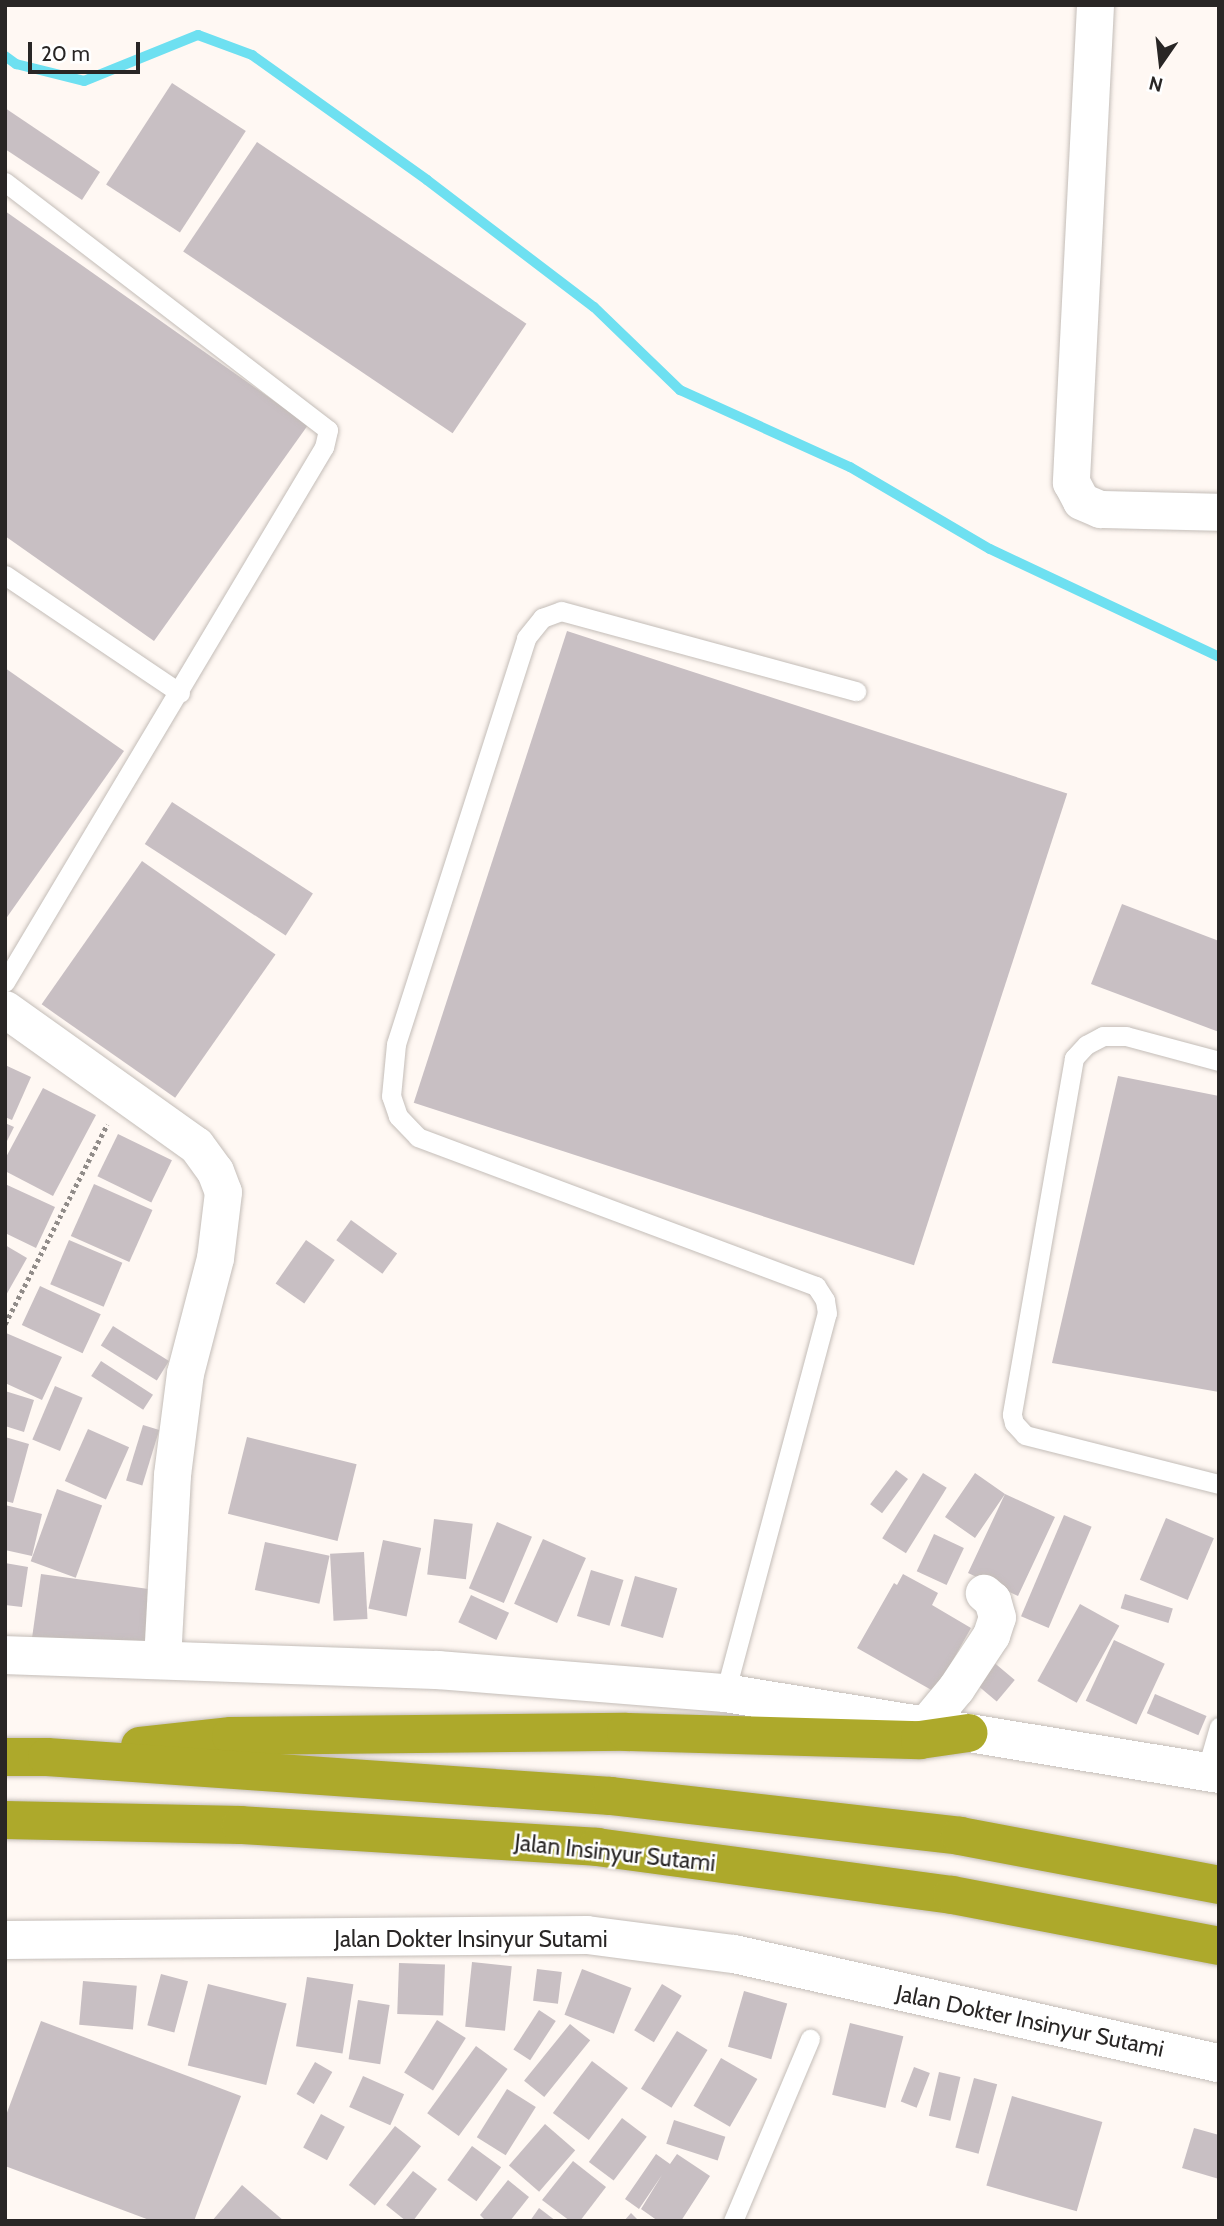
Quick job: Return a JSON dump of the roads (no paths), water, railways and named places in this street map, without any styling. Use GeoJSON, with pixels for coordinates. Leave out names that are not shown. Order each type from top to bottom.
{"type":"FeatureCollection","features":[{"type":"Feature","properties":{"kind":"highway"},"geometry":{"type":"LineString","coordinates":[[47,1757],[231,1735],[626,1732],[920,1740],[968,1733]]}},
{"type":"Feature","properties":{"kind":"highway"},"geometry":{"type":"LineString","coordinates":[[5,1757],[47,1757],[611,1796],[960,1836],[1219,1885]]}},
{"type":"Feature","properties":{"kind":"highway","name":"Jalan Insinyur Sutami"},"geometry":{"type":"LineString","coordinates":[[5,1820],[241,1825],[597,1847],[952,1895],[1219,1946]]}},
{"type":"Feature","properties":{"kind":"street"},"geometry":{"type":"LineString","coordinates":[[1095,5],[1071,482],[1081,501],[1100,509],[1219,512]]}},
{"type":"Feature","properties":{"kind":"street"},"geometry":{"type":"LineString","coordinates":[[5,1009],[196,1145],[215,1171],[223,1192],[215,1258],[185,1373],[172,1475],[162,1659]]}},
{"type":"Feature","properties":{"kind":"street"},"geometry":{"type":"LineString","coordinates":[[926,1724],[956,1688],[991,1634],[997,1617],[992,1600],[984,1593]]}},
{"type":"Feature","properties":{"kind":"street"},"geometry":{"type":"LineString","coordinates":[[5,1655],[438,1670],[725,1693],[1212,1773]]}},
{"type":"Feature","properties":{"kind":"street","name":"Jalan Dokter Insinyur Sutami"},"geometry":{"type":"LineString","coordinates":[[5,1940],[587,1935],[734,1954],[1219,2063]]}},
{"type":"Feature","properties":{"kind":"lane"},"geometry":{"type":"LineString","coordinates":[[5,182],[328,430],[324,447],[180,693],[5,982]]}},
{"type":"Feature","properties":{"kind":"lane"},"geometry":{"type":"LineString","coordinates":[[5,575],[180,693]]}},
{"type":"Feature","properties":{"kind":"lane"},"geometry":{"type":"LineString","coordinates":[[725,1693],[827,1313],[825,1300],[816,1286],[418,1137],[398,1116],[391,1096],[396,1044],[526,638],[542,618],[561,611],[856,691]]}},
{"type":"Feature","properties":{"kind":"lane"},"geometry":{"type":"LineString","coordinates":[[1219,1061],[1126,1036],[1103,1036],[1086,1045],[1074,1058],[1012,1415],[1014,1423],[1025,1435],[1219,1484]]}},
{"type":"Feature","properties":{"kind":"lane"},"geometry":{"type":"LineString","coordinates":[[1212,1773],[1219,1727]]}},
{"type":"Feature","properties":{"kind":"lane"},"geometry":{"type":"LineString","coordinates":[[733,2221],[810,2039]]}},
{"type":"Feature","properties":{"kind":"waterway"},"geometry":{"type":"LineString","coordinates":[[5,56],[16,64],[84,81],[198,35],[252,55],[427,180],[594,307],[680,390],[850,467],[990,549],[1219,657]]}}]}
